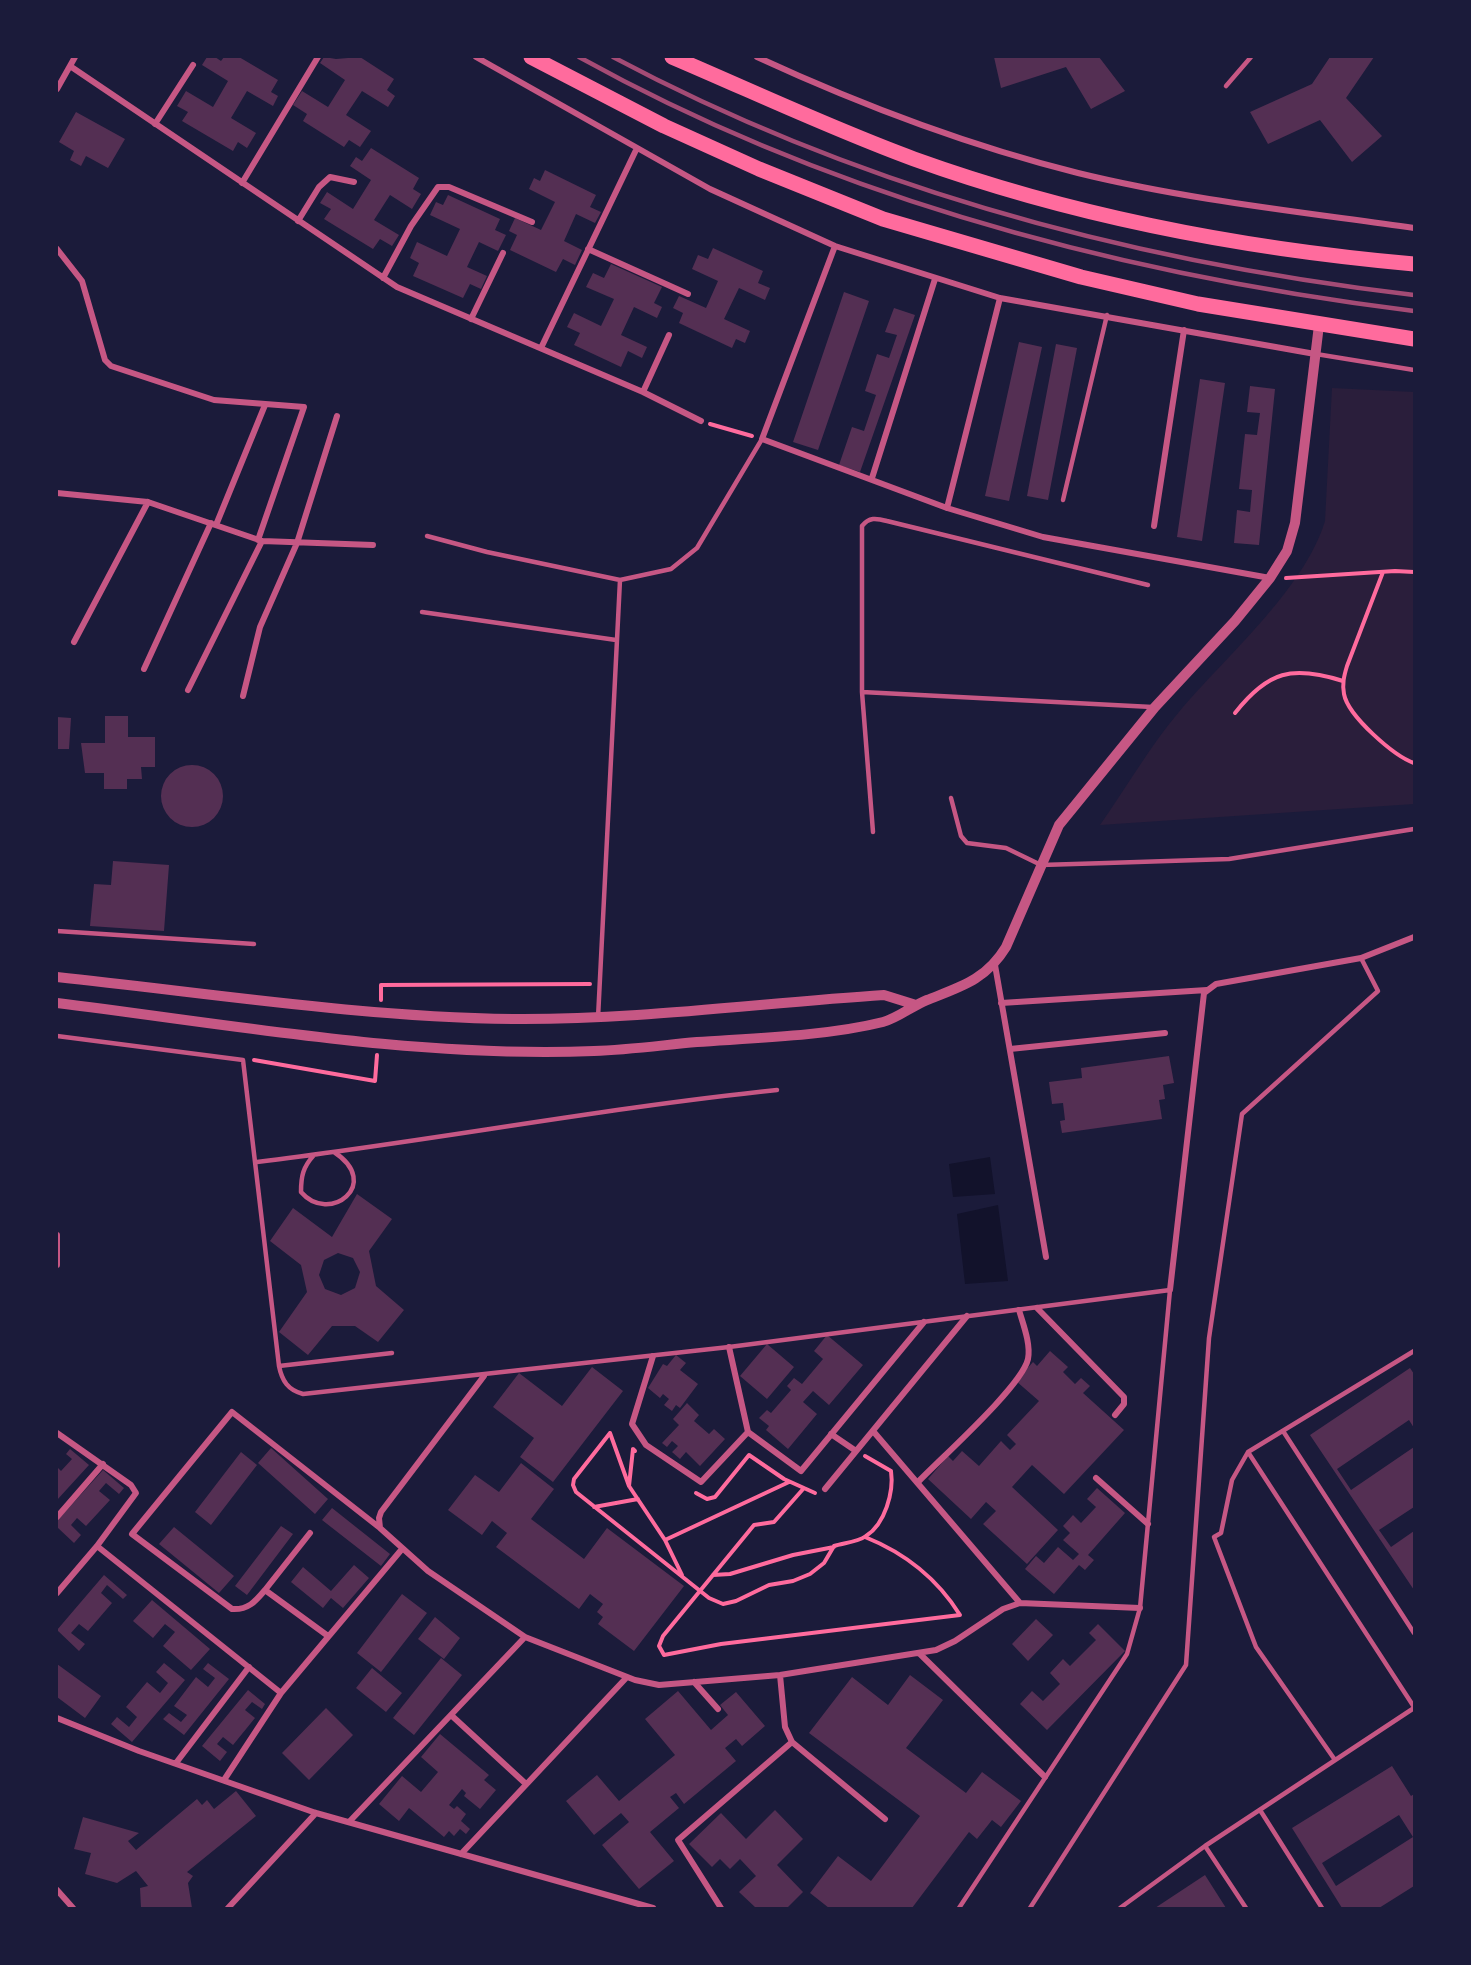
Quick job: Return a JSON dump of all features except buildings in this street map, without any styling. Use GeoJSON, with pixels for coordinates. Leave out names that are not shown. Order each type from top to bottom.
{"type":"FeatureCollection","features":[{"type":"Feature","properties":{"kind":"main road"},"geometry":{"type":"LineString","coordinates":[[531,57],[664,126],[759,169],[883,219],[1081,277],[1198,304],[1414,339]]}},
{"type":"Feature","properties":{"kind":"main road"},"geometry":{"type":"LineString","coordinates":[[672,57],[914,159],[1090,213],[1323,256],[1414,264]]}},
{"type":"Feature","properties":{"kind":"street"},"geometry":{"type":"LineString","coordinates":[[57,89],[75,57]]}},
{"type":"Feature","properties":{"kind":"street"},"geometry":{"type":"LineString","coordinates":[[242,183],[318,57]]}},
{"type":"Feature","properties":{"kind":"street"},"geometry":{"type":"LineString","coordinates":[[476,57],[710,189],[835,246],[1000,298],[1107,315],[1315,354]]}},
{"type":"Feature","properties":{"kind":"street"},"geometry":{"type":"LineString","coordinates":[[758,57],[876,110],[986,148],[1079,173],[1212,200],[1414,228]]}},
{"type":"Feature","properties":{"kind":"street"},"geometry":{"type":"LineString","coordinates":[[155,124],[193,65]]}},
{"type":"Feature","properties":{"kind":"street"},"geometry":{"type":"LineString","coordinates":[[70,66],[397,287],[644,392],[701,421]]}},
{"type":"Feature","properties":{"kind":"street"},"geometry":{"type":"LineString","coordinates":[[541,348],[637,148]]}},
{"type":"Feature","properties":{"kind":"street"},"geometry":{"type":"LineString","coordinates":[[298,221],[319,187],[330,177],[354,182]]}},
{"type":"Feature","properties":{"kind":"street"},"geometry":{"type":"LineString","coordinates":[[383,278],[411,226],[438,187],[449,187],[532,222]]}},
{"type":"Feature","properties":{"kind":"street"},"geometry":{"type":"LineString","coordinates":[[835,246],[762,439],[872,478],[947,508],[1043,537],[1270,578]]}},
{"type":"Feature","properties":{"kind":"street"},"geometry":{"type":"LineString","coordinates":[[57,249],[82,281],[105,360],[111,366],[214,400],[304,407],[260,541],[188,690]]}},
{"type":"Feature","properties":{"kind":"street"},"geometry":{"type":"LineString","coordinates":[[588,249],[688,294]]}},
{"type":"Feature","properties":{"kind":"street"},"geometry":{"type":"LineString","coordinates":[[471,319],[503,253]]}},
{"type":"Feature","properties":{"kind":"street"},"geometry":{"type":"LineString","coordinates":[[872,478],[935,279]]}},
{"type":"Feature","properties":{"kind":"street"},"geometry":{"type":"LineString","coordinates":[[947,508],[1000,298]]}},
{"type":"Feature","properties":{"kind":"street"},"geometry":{"type":"LineString","coordinates":[[57,1003],[266,1030],[402,1044],[499,1050],[594,1051],[885,1022],[916,1005],[972,982],[995,965],[1006,947],[1059,825],[1155,707],[1235,621],[1270,578],[1287,551],[1295,523],[1319,325]]}},
{"type":"Feature","properties":{"kind":"street"},"geometry":{"type":"LineString","coordinates":[[1154,525],[1184,330]]}},
{"type":"Feature","properties":{"kind":"street"},"geometry":{"type":"LineString","coordinates":[[644,392],[669,335]]}},
{"type":"Feature","properties":{"kind":"street"},"geometry":{"type":"LineString","coordinates":[[144,669],[214,524],[265,405]]}},
{"type":"Feature","properties":{"kind":"street"},"geometry":{"type":"LineString","coordinates":[[243,696],[260,627],[297,543],[337,416]]}},
{"type":"Feature","properties":{"kind":"street"},"geometry":{"type":"LineString","coordinates":[[57,493],[148,502],[260,541],[373,545]]}},
{"type":"Feature","properties":{"kind":"street"},"geometry":{"type":"LineString","coordinates":[[74,642],[148,502]]}},
{"type":"Feature","properties":{"kind":"street"},"geometry":{"type":"LineString","coordinates":[[1170,1290],[1203,997],[1207,990],[1216,984],[1361,958],[1414,937]]}},
{"type":"Feature","properties":{"kind":"street"},"geometry":{"type":"LineString","coordinates":[[995,965],[1046,1257]]}},
{"type":"Feature","properties":{"kind":"street"},"geometry":{"type":"LineString","coordinates":[[57,977],[352,1011],[512,1019],[598,1018],[884,995],[916,1005]]}},
{"type":"Feature","properties":{"kind":"street"},"geometry":{"type":"LineString","coordinates":[[1001,1003],[1207,990]]}},
{"type":"Feature","properties":{"kind":"street"},"geometry":{"type":"LineString","coordinates":[[1010,1049],[1165,1033]]}},
{"type":"Feature","properties":{"kind":"street"},"geometry":{"type":"LineString","coordinates":[[57,1234],[57,1265]]}},
{"type":"Feature","properties":{"kind":"street"},"geometry":{"type":"LineString","coordinates":[[1037,1308],[1124,1397],[1124,1404],[1115,1415]]}},
{"type":"Feature","properties":{"kind":"street"},"geometry":{"type":"LineString","coordinates":[[918,1482],[996,1404],[1026,1366],[1028,1348],[1019,1310]]}},
{"type":"Feature","properties":{"kind":"street"},"geometry":{"type":"LineString","coordinates":[[825,1490],[967,1316]]}},
{"type":"Feature","properties":{"kind":"street"},"geometry":{"type":"LineString","coordinates":[[729,1347],[748,1432],[801,1471],[924,1322]]}},
{"type":"Feature","properties":{"kind":"street"},"geometry":{"type":"LineString","coordinates":[[653,1356],[632,1424],[646,1445],[701,1482],[748,1432]]}},
{"type":"Feature","properties":{"kind":"street"},"geometry":{"type":"LineString","coordinates":[[380,1528],[381,1512],[484,1376]]}},
{"type":"Feature","properties":{"kind":"street"},"geometry":{"type":"LineString","coordinates":[[310,1533],[265,1590],[250,1606],[242,1610],[232,1609],[132,1534],[232,1412],[380,1528],[428,1571],[525,1637],[627,1677],[659,1685],[780,1676],[920,1654],[936,1650],[955,1641],[1003,1609],[1020,1603],[1140,1608]]}},
{"type":"Feature","properties":{"kind":"street"},"geometry":{"type":"LineString","coordinates":[[873,1431],[1020,1603]]}},
{"type":"Feature","properties":{"kind":"street"},"geometry":{"type":"LineString","coordinates":[[57,1433],[103,1464],[131,1485],[136,1492],[97,1546],[57,1593]]}},
{"type":"Feature","properties":{"kind":"street"},"geometry":{"type":"LineString","coordinates":[[831,1434],[856,1451]]}},
{"type":"Feature","properties":{"kind":"street"},"geometry":{"type":"LineString","coordinates":[[57,1517],[103,1464]]}},
{"type":"Feature","properties":{"kind":"street"},"geometry":{"type":"LineString","coordinates":[[1096,1478],[1148,1524]]}},
{"type":"Feature","properties":{"kind":"street"},"geometry":{"type":"LineString","coordinates":[[97,1546],[281,1693]]}},
{"type":"Feature","properties":{"kind":"street"},"geometry":{"type":"LineString","coordinates":[[224,1780],[281,1693],[402,1549]]}},
{"type":"Feature","properties":{"kind":"street"},"geometry":{"type":"LineString","coordinates":[[265,1590],[328,1636]]}},
{"type":"Feature","properties":{"kind":"street"},"geometry":{"type":"LineString","coordinates":[[350,1821],[525,1637]]}},
{"type":"Feature","properties":{"kind":"street"},"geometry":{"type":"LineString","coordinates":[[920,1654],[1045,1777]]}},
{"type":"Feature","properties":{"kind":"street"},"geometry":{"type":"LineString","coordinates":[[176,1764],[249,1667]]}},
{"type":"Feature","properties":{"kind":"street"},"geometry":{"type":"LineString","coordinates":[[780,1676],[785,1726],[792,1742],[885,1819]]}},
{"type":"Feature","properties":{"kind":"street"},"geometry":{"type":"LineString","coordinates":[[461,1854],[627,1677]]}},
{"type":"Feature","properties":{"kind":"street"},"geometry":{"type":"LineString","coordinates":[[694,1682],[718,1709]]}},
{"type":"Feature","properties":{"kind":"street"},"geometry":{"type":"LineString","coordinates":[[451,1714],[526,1784]]}},
{"type":"Feature","properties":{"kind":"street"},"geometry":{"type":"LineString","coordinates":[[57,1718],[176,1764],[316,1813],[653,1908]]}},
{"type":"Feature","properties":{"kind":"street"},"geometry":{"type":"LineString","coordinates":[[721,1908],[678,1840],[792,1742]]}},
{"type":"Feature","properties":{"kind":"street"},"geometry":{"type":"LineString","coordinates":[[228,1908],[316,1813]]}},
{"type":"Feature","properties":{"kind":"street"},"geometry":{"type":"LineString","coordinates":[[57,1890],[73,1908]]}},
{"type":"Feature","properties":{"kind":"lane"},"geometry":{"type":"LineString","coordinates":[[1226,86],[1251,57]]}},
{"type":"Feature","properties":{"kind":"lane"},"geometry":{"type":"LineString","coordinates":[[1063,500],[1107,315]]}},
{"type":"Feature","properties":{"kind":"lane"},"geometry":{"type":"LineString","coordinates":[[1315,354],[1414,370]]}},
{"type":"Feature","properties":{"kind":"lane"},"geometry":{"type":"LineString","coordinates":[[427,536],[503,556],[620,580],[671,569],[697,548],[762,439]]}},
{"type":"Feature","properties":{"kind":"lane"},"geometry":{"type":"LineString","coordinates":[[873,832],[862,692],[862,526],[867,520],[875,518],[1148,585]]}},
{"type":"Feature","properties":{"kind":"lane"},"geometry":{"type":"LineString","coordinates":[[598,1018],[620,580]]}},
{"type":"Feature","properties":{"kind":"lane"},"geometry":{"type":"LineString","coordinates":[[422,612],[616,640]]}},
{"type":"Feature","properties":{"kind":"lane"},"geometry":{"type":"LineString","coordinates":[[862,692],[1155,707]]}},
{"type":"Feature","properties":{"kind":"lane"},"geometry":{"type":"LineString","coordinates":[[951,798],[961,836],[967,843],[1006,848],[1041,865],[1229,859],[1414,829]]}},
{"type":"Feature","properties":{"kind":"lane"},"geometry":{"type":"LineString","coordinates":[[57,931],[254,944]]}},
{"type":"Feature","properties":{"kind":"lane"},"geometry":{"type":"LineString","coordinates":[[1030,1908],[1186,1665],[1209,1338],[1242,1114],[1378,991],[1361,958]]}},
{"type":"Feature","properties":{"kind":"lane"},"geometry":{"type":"LineString","coordinates":[[57,1036],[239,1058],[246,1066],[279,1366],[285,1384],[295,1392],[303,1394],[484,1376],[729,1347],[1170,1290],[1140,1608],[1127,1654],[958,1908]]}},
{"type":"Feature","properties":{"kind":"lane"},"geometry":{"type":"LineString","coordinates":[[256,1162],[678,1101],[777,1090]]}},
{"type":"Feature","properties":{"kind":"lane"},"geometry":{"type":"LineString","coordinates":[[314,1155],[306,1164],[301,1177],[301,1192],[309,1201],[319,1205],[334,1203],[348,1196],[355,1184],[350,1166],[334,1152]]}},
{"type":"Feature","properties":{"kind":"lane"},"geometry":{"type":"LineString","coordinates":[[1335,1760],[1256,1647],[1214,1537],[1221,1533],[1232,1480],[1248,1452],[1414,1351]]}},
{"type":"Feature","properties":{"kind":"lane"},"geometry":{"type":"LineString","coordinates":[[279,1366],[392,1353]]}},
{"type":"Feature","properties":{"kind":"lane"},"geometry":{"type":"LineString","coordinates":[[1283,1431],[1414,1633]]}},
{"type":"Feature","properties":{"kind":"lane"},"geometry":{"type":"LineString","coordinates":[[1120,1908],[1204,1846],[1414,1707],[1248,1452]]}},
{"type":"Feature","properties":{"kind":"lane"},"geometry":{"type":"LineString","coordinates":[[1260,1810],[1322,1908]]}},
{"type":"Feature","properties":{"kind":"lane"},"geometry":{"type":"LineString","coordinates":[[1204,1846],[1246,1908]]}},
{"type":"Feature","properties":{"kind":"path"},"geometry":{"type":"LineString","coordinates":[[701,421],[762,439]]}},
{"type":"Feature","properties":{"kind":"path"},"geometry":{"type":"LineString","coordinates":[[1383,572],[1343,681],[1344,696],[1357,717],[1395,753],[1414,763]]}},
{"type":"Feature","properties":{"kind":"path"},"geometry":{"type":"LineString","coordinates":[[1270,578],[1414,572]]}},
{"type":"Feature","properties":{"kind":"path"},"geometry":{"type":"LineString","coordinates":[[1235,713],[1252,692],[1268,681],[1299,671],[1317,673],[1343,681]]}},
{"type":"Feature","properties":{"kind":"path"},"geometry":{"type":"LineString","coordinates":[[380,1001],[381,985],[600,984]]}},
{"type":"Feature","properties":{"kind":"path"},"geometry":{"type":"LineString","coordinates":[[239,1058],[375,1080],[377,1053]]}},
{"type":"Feature","properties":{"kind":"path"},"geometry":{"type":"LineString","coordinates":[[683,1577],[665,1540],[629,1486],[610,1433],[573,1485],[576,1492],[700,1591],[723,1604],[736,1601],[757,1589],[793,1581],[810,1574],[824,1563],[834,1546]]}},
{"type":"Feature","properties":{"kind":"path"},"geometry":{"type":"LineString","coordinates":[[629,1486],[633,1449],[642,1456]]}},
{"type":"Feature","properties":{"kind":"path"},"geometry":{"type":"LineString","coordinates":[[713,1575],[730,1574],[865,1537],[874,1529],[884,1512],[893,1484],[891,1471],[856,1451]]}},
{"type":"Feature","properties":{"kind":"path"},"geometry":{"type":"LineString","coordinates":[[689,1489],[711,1499],[749,1455],[789,1481],[819,1495],[825,1490]]}},
{"type":"Feature","properties":{"kind":"path"},"geometry":{"type":"LineString","coordinates":[[665,1540],[789,1481]]}},
{"type":"Feature","properties":{"kind":"path"},"geometry":{"type":"LineString","coordinates":[[804,1488],[774,1522],[754,1525],[663,1636],[659,1646],[664,1655],[721,1644],[960,1615],[946,1593],[906,1557],[865,1537]]}},
{"type":"Feature","properties":{"kind":"path"},"geometry":{"type":"LineString","coordinates":[[594,1507],[638,1499]]}},
{"type":"Feature","properties":{"kind":"shaded area"},"geometry":{"type":"Polygon","coordinates":[[[1332,388],[1414,392],[1414,804],[1100,825],[1168,725],[1282,597],[1315,547],[1325,521],[1332,388]]]}},
{"type":"Feature","properties":{"kind":"shaded area"},"geometry":{"type":"Polygon","coordinates":[[[990,1157],[995,1194],[953,1197],[949,1164],[990,1157]]]}},
{"type":"Feature","properties":{"kind":"shaded area"},"geometry":{"type":"Polygon","coordinates":[[[998,1205],[1008,1281],[965,1284],[957,1214],[998,1205]]]}},
{"type":"Feature","properties":{"kind":"railway"},"geometry":{"type":"LineString","coordinates":[[579,57],[677,107],[777,152],[879,190],[984,224],[1090,252],[1198,276],[1306,296],[1414,311]]}},
{"type":"Feature","properties":{"kind":"railway"},"geometry":{"type":"LineString","coordinates":[[613,57],[707,104],[804,145],[902,182],[1002,213],[1103,240],[1206,262],[1310,281],[1414,295]]}}]}
